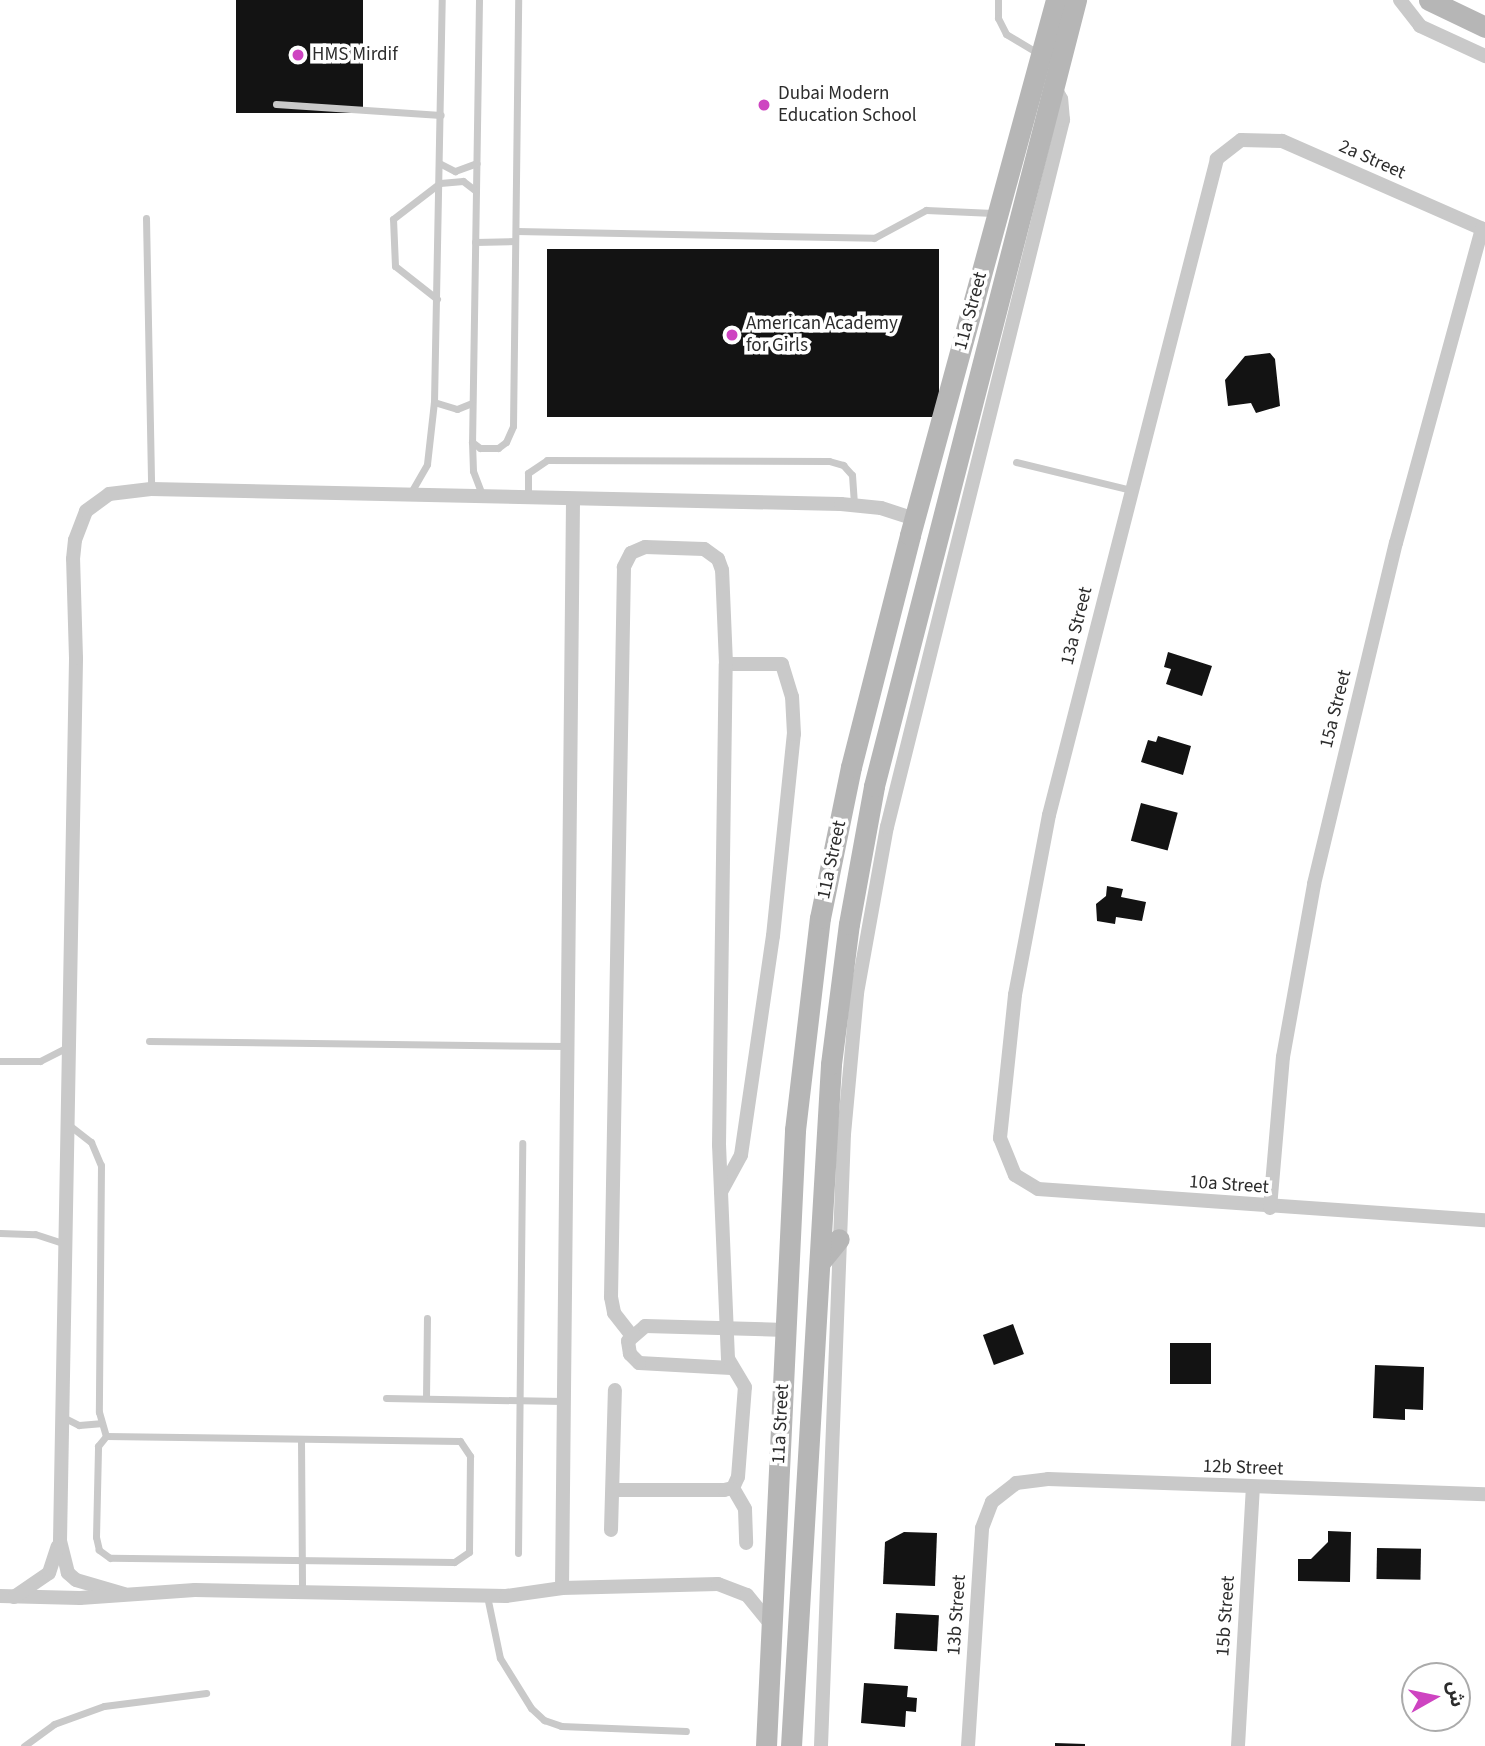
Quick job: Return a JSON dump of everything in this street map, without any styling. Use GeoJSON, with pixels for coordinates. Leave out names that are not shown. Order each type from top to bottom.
{"type":"FeatureCollection","features":[{"type":"Feature","properties":{"kind":"street"},"geometry":{"type":"LineString","coordinates":[[1048,0],[1049,27]]}},
{"type":"Feature","properties":{"kind":"street","name":"11a Street"},"geometry":{"type":"LineString","coordinates":[[766,1746],[792,1192],[805,1023],[820,918],[851,767],[914,519],[1056,0]]}},
{"type":"Feature","properties":{"kind":"street","name":"11a Street"},"geometry":{"type":"LineString","coordinates":[[791,1746],[831,1064],[849,924],[874,786],[1076,0]]}},
{"type":"Feature","properties":{"kind":"street"},"geometry":{"type":"LineString","coordinates":[[1400,0],[1420,26],[1485,57]]}},
{"type":"Feature","properties":{"kind":"street"},"geometry":{"type":"LineString","coordinates":[[1429,0],[1485,27]]}},
{"type":"Feature","properties":{"kind":"street","name":"11a Street"},"geometry":{"type":"LineString","coordinates":[[821,1746],[839,1239],[850,1049],[871,904],[1063,120],[1061,99],[1054,86]]}},
{"type":"Feature","properties":{"kind":"street","name":"2a Street"},"geometry":{"type":"LineString","coordinates":[[1241,140],[1282,141],[1483,229]]}},
{"type":"Feature","properties":{"kind":"street","name":"13a Street"},"geometry":{"type":"LineString","coordinates":[[1000,1138],[1006,1056],[1036,875],[1211,173],[1222,153],[1241,140]]}},
{"type":"Feature","properties":{"kind":"street","name":"15a Street"},"geometry":{"type":"LineString","coordinates":[[1270,1208],[1283,1057],[1314,884],[1396,542],[1483,229]]}},
{"type":"Feature","properties":{"kind":"street"},"geometry":{"type":"LineString","coordinates":[[124,1594],[76,1580],[68,1573],[60,1541],[64,1121],[75,540],[86,511],[96,501],[123,491],[151,489],[854,505],[914,519],[924,539],[911,610],[914,631]]}},
{"type":"Feature","properties":{"kind":"street"},"geometry":{"type":"LineString","coordinates":[[562,1588],[573,499]]}},
{"type":"Feature","properties":{"kind":"street"},"geometry":{"type":"LineString","coordinates":[[732,1368],[639,1363],[630,1354],[631,1335],[614,1313],[611,1297],[624,567],[631,553],[645,547],[704,549],[718,559],[726,664],[721,1192],[725,1328],[732,1368],[745,1387],[733,1488],[745,1509],[746,1543]]}},
{"type":"Feature","properties":{"kind":"street"},"geometry":{"type":"LineString","coordinates":[[721,1192],[741,1155],[773,936],[794,724],[790,683],[782,664],[726,664]]}},
{"type":"Feature","properties":{"kind":"street","name":"10a Street"},"geometry":{"type":"LineString","coordinates":[[1000,1138],[1015,1175],[1038,1189],[1270,1208],[1485,1220]]}},
{"type":"Feature","properties":{"kind":"street"},"geometry":{"type":"LineString","coordinates":[[792,1192],[803,1224],[790,1482],[797,1497],[807,1502]]}},
{"type":"Feature","properties":{"kind":"street"},"geometry":{"type":"LineString","coordinates":[[821,1261],[839,1239]]}},
{"type":"Feature","properties":{"kind":"street"},"geometry":{"type":"LineString","coordinates":[[631,1335],[645,1326],[786,1329]]}},
{"type":"Feature","properties":{"kind":"street"},"geometry":{"type":"LineString","coordinates":[[611,1531],[615,1390]]}},
{"type":"Feature","properties":{"kind":"street","name":"12b Street"},"geometry":{"type":"LineString","coordinates":[[1002,1492],[1032,1479],[1485,1494]]}},
{"type":"Feature","properties":{"kind":"street"},"geometry":{"type":"LineString","coordinates":[[612,1490],[733,1488]]}},
{"type":"Feature","properties":{"kind":"street","name":"15b Street"},"geometry":{"type":"LineString","coordinates":[[1238,1746],[1253,1488]]}},
{"type":"Feature","properties":{"kind":"street","name":"13b Street"},"geometry":{"type":"LineString","coordinates":[[968,1746],[982,1528],[989,1508],[1002,1492]]}},
{"type":"Feature","properties":{"kind":"street"},"geometry":{"type":"LineString","coordinates":[[7,1596],[49,1573],[60,1541]]}},
{"type":"Feature","properties":{"kind":"street"},"geometry":{"type":"LineString","coordinates":[[775,1545],[786,1550],[791,1560],[789,1627],[796,1663]]}},
{"type":"Feature","properties":{"kind":"street"},"geometry":{"type":"LineString","coordinates":[[7,1596],[302,1592],[487,1596],[562,1588],[718,1584],[738,1589],[755,1601],[772,1628]]}},
{"type":"Feature","properties":{"kind":"lane"},"geometry":{"type":"LineString","coordinates":[[409,496],[427,464],[434,402],[441,164],[442,0]]}},
{"type":"Feature","properties":{"kind":"lane"},"geometry":{"type":"LineString","coordinates":[[479,0],[472,442],[473,471],[484,497]]}},
{"type":"Feature","properties":{"kind":"lane"},"geometry":{"type":"LineString","coordinates":[[472,442],[480,447],[498,448],[513,426],[518,0]]}},
{"type":"Feature","properties":{"kind":"lane"},"geometry":{"type":"LineString","coordinates":[[999,0],[998,18],[1006,34],[1041,55]]}},
{"type":"Feature","properties":{"kind":"lane"},"geometry":{"type":"LineString","coordinates":[[276,104],[441,116]]}},
{"type":"Feature","properties":{"kind":"lane"},"geometry":{"type":"LineString","coordinates":[[441,164],[463,170],[477,163]]}},
{"type":"Feature","properties":{"kind":"lane"},"geometry":{"type":"LineString","coordinates":[[437,299],[395,266],[391,227],[393,219],[440,183],[463,181],[477,192]]}},
{"type":"Feature","properties":{"kind":"lane"},"geometry":{"type":"LineString","coordinates":[[516,231],[874,238],[926,210],[998,214]]}},
{"type":"Feature","properties":{"kind":"lane"},"geometry":{"type":"LineString","coordinates":[[146,218],[151,489]]}},
{"type":"Feature","properties":{"kind":"lane"},"geometry":{"type":"LineString","coordinates":[[475,242],[495,238],[515,241]]}},
{"type":"Feature","properties":{"kind":"lane"},"geometry":{"type":"LineString","coordinates":[[434,402],[457,409],[472,403]]}},
{"type":"Feature","properties":{"kind":"lane"},"geometry":{"type":"LineString","coordinates":[[528,498],[528,473],[547,460],[829,461],[843,465],[852,475],[854,505]]}},
{"type":"Feature","properties":{"kind":"lane"},"geometry":{"type":"LineString","coordinates":[[1016,462],[1132,489]]}},
{"type":"Feature","properties":{"kind":"lane"},"geometry":{"type":"LineString","coordinates":[[149,1041],[566,1046]]}},
{"type":"Feature","properties":{"kind":"lane"},"geometry":{"type":"LineString","coordinates":[[0,1061],[40,1061],[66,1048]]}},
{"type":"Feature","properties":{"kind":"lane"},"geometry":{"type":"LineString","coordinates":[[64,1121],[91,1142],[101,1166],[100,1423],[106,1436]]}},
{"type":"Feature","properties":{"kind":"lane"},"geometry":{"type":"LineString","coordinates":[[518,1553],[522,1143]]}},
{"type":"Feature","properties":{"kind":"lane"},"geometry":{"type":"LineString","coordinates":[[0,1233],[35,1234],[63,1243]]}},
{"type":"Feature","properties":{"kind":"lane"},"geometry":{"type":"LineString","coordinates":[[426,1398],[427,1318]]}},
{"type":"Feature","properties":{"kind":"lane"},"geometry":{"type":"LineString","coordinates":[[386,1398],[563,1401]]}},
{"type":"Feature","properties":{"kind":"lane"},"geometry":{"type":"LineString","coordinates":[[60,1416],[79,1425],[100,1423]]}},
{"type":"Feature","properties":{"kind":"lane"},"geometry":{"type":"LineString","coordinates":[[106,1436],[301,1440],[454,1439],[469,1450],[469,1552],[461,1561],[301,1560],[104,1555],[96,1544],[99,1442],[106,1436]]}},
{"type":"Feature","properties":{"kind":"lane"},"geometry":{"type":"LineString","coordinates":[[301,1440],[302,1592]]}},
{"type":"Feature","properties":{"kind":"lane"},"geometry":{"type":"LineString","coordinates":[[487,1596],[500,1658],[531,1708],[544,1720],[561,1726],[686,1731]]}},
{"type":"Feature","properties":{"kind":"lane"},"geometry":{"type":"LineString","coordinates":[[24,1746],[54,1724],[104,1706],[206,1693]]}},
{"type":"Feature","properties":{"kind":"building","name":"HMS Mirdif"},"geometry":{"type":"Polygon","coordinates":[[[236,0],[363,0],[363,113],[236,113],[236,0]]]}},
{"type":"Feature","properties":{"kind":"building","name":"American Academy for Girls"},"geometry":{"type":"Polygon","coordinates":[[[547,249],[939,249],[939,417],[547,417],[547,249]]]}},
{"type":"Feature","properties":{"kind":"building"},"geometry":{"type":"Polygon","coordinates":[[[1270,353],[1275,359],[1280,406],[1256,413],[1251,403],[1228,406],[1225,380],[1245,356],[1270,353]]]}},
{"type":"Feature","properties":{"kind":"building"},"geometry":{"type":"Polygon","coordinates":[[[1168,652],[1212,666],[1202,696],[1166,684],[1171,669],[1164,667],[1168,652]]]}},
{"type":"Feature","properties":{"kind":"building"},"geometry":{"type":"Polygon","coordinates":[[[1158,736],[1191,746],[1183,775],[1141,762],[1148,740],[1156,742],[1158,736]]]}},
{"type":"Feature","properties":{"kind":"building"},"geometry":{"type":"Polygon","coordinates":[[[1141,803],[1178,813],[1168,851],[1131,841],[1141,803]]]}},
{"type":"Feature","properties":{"kind":"building"},"geometry":{"type":"Polygon","coordinates":[[[1107,886],[1123,889],[1121,897],[1146,902],[1142,921],[1116,917],[1115,924],[1097,921],[1096,904],[1106,896],[1107,886]]]}},
{"type":"Feature","properties":{"kind":"building"},"geometry":{"type":"Polygon","coordinates":[[[1013,1324],[1024,1354],[994,1365],[983,1335],[1013,1324]]]}},
{"type":"Feature","properties":{"kind":"building"},"geometry":{"type":"Polygon","coordinates":[[[1170,1343],[1211,1343],[1211,1384],[1170,1384],[1170,1343]]]}},
{"type":"Feature","properties":{"kind":"building"},"geometry":{"type":"Polygon","coordinates":[[[1375,1365],[1424,1367],[1423,1410],[1405,1409],[1405,1420],[1373,1418],[1375,1365]]]}},
{"type":"Feature","properties":{"kind":"building"},"geometry":{"type":"Polygon","coordinates":[[[1328,1531],[1351,1532],[1350,1582],[1298,1581],[1298,1559],[1311,1559],[1328,1542],[1328,1531]]]}},
{"type":"Feature","properties":{"kind":"building"},"geometry":{"type":"Polygon","coordinates":[[[904,1532],[937,1533],[935,1586],[883,1584],[885,1542],[904,1532]]]}},
{"type":"Feature","properties":{"kind":"building"},"geometry":{"type":"Polygon","coordinates":[[[1377,1548],[1421,1549],[1420,1580],[1376,1579],[1377,1548]]]}},
{"type":"Feature","properties":{"kind":"building"},"geometry":{"type":"Polygon","coordinates":[[[896,1613],[939,1615],[937,1651],[894,1649],[896,1613]]]}},
{"type":"Feature","properties":{"kind":"building"},"geometry":{"type":"Polygon","coordinates":[[[864,1683],[908,1686],[907,1697],[917,1698],[916,1712],[906,1711],[905,1727],[861,1723],[864,1683]]]}},
{"type":"Feature","properties":{"kind":"building"},"geometry":{"type":"Polygon","coordinates":[[[1055,1743],[1085,1744],[1085,1746],[1055,1746],[1055,1743]]]}},
{"type":"Feature","properties":{"kind":"place","name":"HMS Mirdif"},"geometry":{"type":"Point","coordinates":[298,55]}},
{"type":"Feature","properties":{"kind":"place","name":"Dubai Modern Education School"},"geometry":{"type":"Point","coordinates":[764,105]}},
{"type":"Feature","properties":{"kind":"place","name":"American Academy for Girls"},"geometry":{"type":"Point","coordinates":[732,335]}}]}
